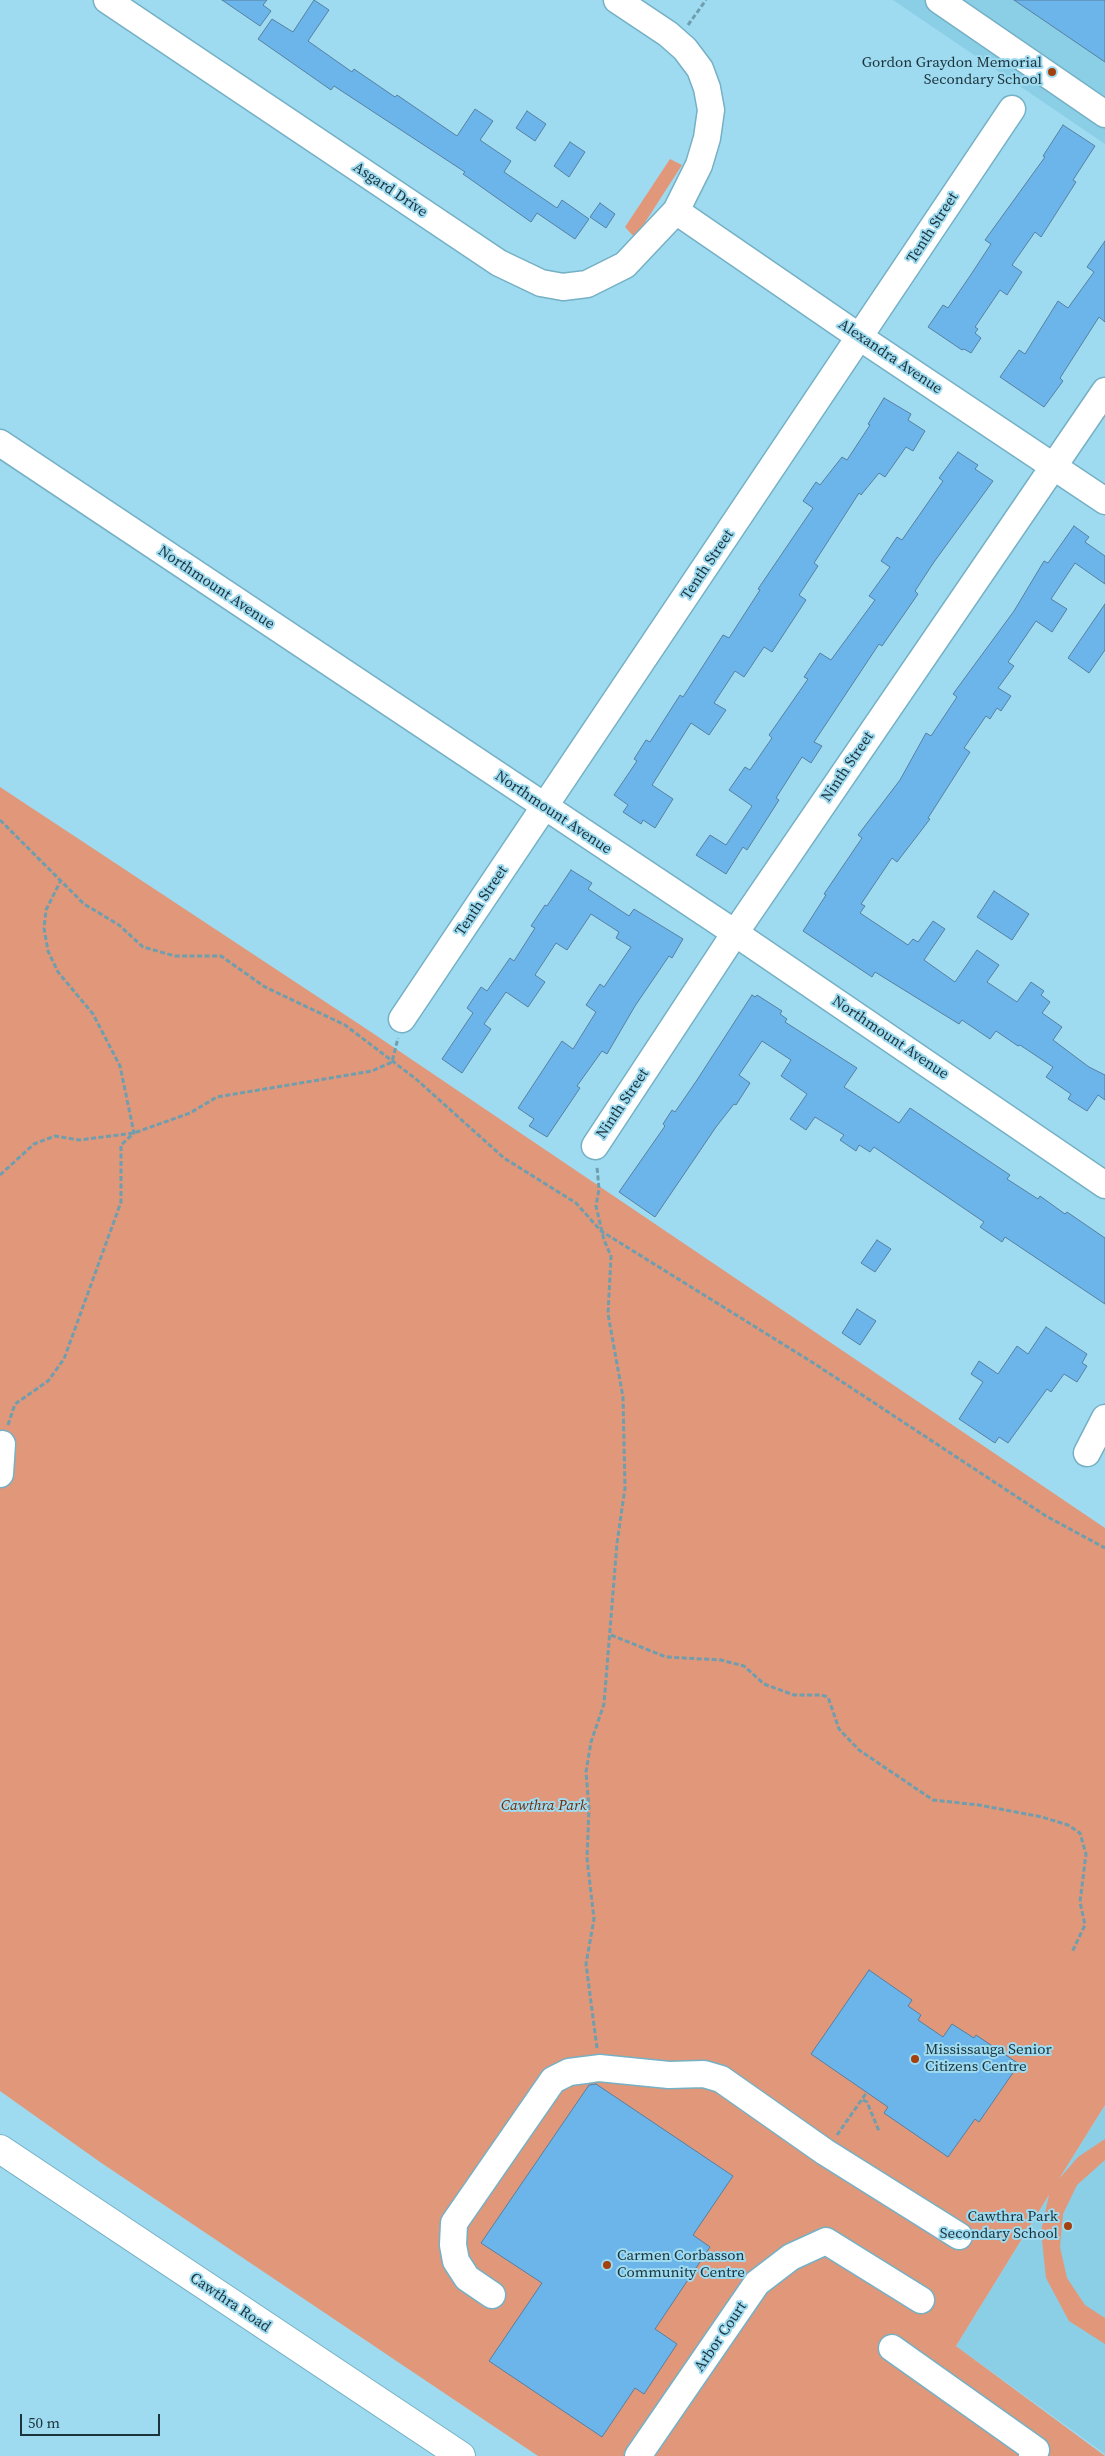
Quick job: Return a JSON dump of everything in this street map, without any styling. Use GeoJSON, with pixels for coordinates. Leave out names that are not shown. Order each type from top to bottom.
{"type":"FeatureCollection","features":[{"type":"Feature","properties":{"kind":"main road","name":"Cawthra Road"},"geometry":{"type":"LineString","coordinates":[[0,2149],[460,2456]]}},
{"type":"Feature","properties":{"kind":"street","name":"Asgard Drive"},"geometry":{"type":"LineString","coordinates":[[107,0],[500,263],[541,283],[563,286],[587,284],[610,275],[626,265],[676,211],[699,165],[707,138],[711,110],[700,69],[676,42],[617,0]]}},
{"type":"Feature","properties":{"kind":"street"},"geometry":{"type":"LineString","coordinates":[[939,0],[1105,114]]}},
{"type":"Feature","properties":{"kind":"street","name":"Tenth Street"},"geometry":{"type":"LineString","coordinates":[[402,1019],[861,338],[1012,110]]}},
{"type":"Feature","properties":{"kind":"street","name":"Alexandra Avenue"},"geometry":{"type":"LineString","coordinates":[[676,211],[861,338],[1105,501]]}},
{"type":"Feature","properties":{"kind":"street","name":"Ninth Street"},"geometry":{"type":"LineString","coordinates":[[595,1146],[735,933],[1105,390]]}},
{"type":"Feature","properties":{"kind":"street","name":"Northmount Avenue"},"geometry":{"type":"LineString","coordinates":[[0,443],[735,933],[1105,1185]]}},
{"type":"Feature","properties":{"kind":"street"},"geometry":{"type":"LineString","coordinates":[[1087,1453],[1105,1418]]}},
{"type":"Feature","properties":{"kind":"street"},"geometry":{"type":"LineString","coordinates":[[0,1474],[2,1444]]}},
{"type":"Feature","properties":{"kind":"street"},"geometry":{"type":"LineString","coordinates":[[492,2294],[467,2278],[456,2261],[453,2245],[454,2223],[553,2080],[569,2072],[599,2068],[669,2075],[704,2074],[721,2080],[825,2152],[959,2236]]}},
{"type":"Feature","properties":{"kind":"street","name":"Arbor Court"},"geometry":{"type":"LineString","coordinates":[[638,2456],[758,2283],[791,2257],[826,2241],[921,2300]]}},
{"type":"Feature","properties":{"kind":"street"},"geometry":{"type":"LineString","coordinates":[[892,2348],[1036,2450],[1032,2456]]}},
{"type":"Feature","properties":{"kind":"path"},"geometry":{"type":"LineString","coordinates":[[676,42],[706,0]]}},
{"type":"Feature","properties":{"kind":"path"},"geometry":{"type":"LineString","coordinates":[[0,820],[84,904],[119,924],[143,947],[175,956],[221,956],[265,986],[345,1025],[416,1079],[504,1158],[576,1203],[601,1231],[815,1364],[1046,1516],[1105,1548]]}},
{"type":"Feature","properties":{"kind":"path"},"geometry":{"type":"LineString","coordinates":[[61,880],[46,910],[44,928],[48,951],[58,972],[93,1014],[120,1066],[134,1133]]}},
{"type":"Feature","properties":{"kind":"path"},"geometry":{"type":"LineString","coordinates":[[392,1062],[402,1019]]}},
{"type":"Feature","properties":{"kind":"path"},"geometry":{"type":"LineString","coordinates":[[0,1175],[34,1144],[55,1136],[78,1140],[134,1133],[190,1113],[218,1097],[372,1071],[392,1062]]}},
{"type":"Feature","properties":{"kind":"path"},"geometry":{"type":"LineString","coordinates":[[2,1444],[15,1404],[48,1380],[64,1359],[121,1202],[121,1145],[134,1133]]}},
{"type":"Feature","properties":{"kind":"path"},"geometry":{"type":"LineString","coordinates":[[595,1146],[599,1189],[596,1206],[601,1231],[611,1256],[608,1314],[623,1397],[626,1488],[617,1542],[604,1704],[591,1742],[586,1772],[588,1808],[587,1858],[594,1919],[586,1964],[599,2068]]}},
{"type":"Feature","properties":{"kind":"path"},"geometry":{"type":"LineString","coordinates":[[611,1635],[666,1657],[721,1660],[744,1666],[764,1684],[794,1695],[821,1695],[828,1698],[839,1729],[859,1750],[933,1800],[979,1804],[1042,1817],[1068,1825],[1080,1833],[1086,1854],[1080,1902],[1085,1925],[1072,1952]]}},
{"type":"Feature","properties":{"kind":"path"},"geometry":{"type":"LineString","coordinates":[[825,2152],[867,2092]]}},
{"type":"Feature","properties":{"kind":"path"},"geometry":{"type":"LineString","coordinates":[[862,2100],[867,2102],[878,2131]]}},
{"type":"Feature","properties":{"kind":"shaded area","name":"Gordon Graydon Memorial Secondary School"},"geometry":{"type":"Polygon","coordinates":[[[893,0],[1105,0],[1105,144],[893,0]]]}},
{"type":"Feature","properties":{"kind":"shaded area","name":"Cawthra Park Secondary School"},"geometry":{"type":"Polygon","coordinates":[[[1105,2105],[1105,2454],[956,2346],[1105,2105]]]}},
{"type":"Feature","properties":{"kind":"green space"},"geometry":{"type":"Polygon","coordinates":[[[670,159],[682,165],[635,238],[625,227],[670,159]]]}},
{"type":"Feature","properties":{"kind":"green space","name":"Cawthra Park"},"geometry":{"type":"Polygon","coordinates":[[[0,787],[371,1032],[1105,1528],[1105,2105],[1059,2179],[1078,2157],[1105,2139],[1105,2160],[1077,2185],[1063,2214],[1060,2247],[1067,2278],[1085,2305],[1105,2318],[1105,2344],[1069,2321],[1046,2278],[1041,2231],[1049,2195],[956,2346],[1105,2456],[538,2456],[100,2162],[0,2091],[0,787]]]}},
{"type":"Feature","properties":{"kind":"building"},"geometry":{"type":"Polygon","coordinates":[[[222,0],[267,0],[263,5],[271,11],[260,26],[222,0]]]}},
{"type":"Feature","properties":{"kind":"building"},"geometry":{"type":"Polygon","coordinates":[[[314,0],[329,10],[308,41],[352,72],[354,69],[395,97],[397,95],[457,136],[475,109],[493,121],[480,140],[511,161],[504,172],[557,208],[562,200],[589,219],[575,239],[537,213],[531,222],[463,174],[465,172],[334,86],[331,90],[258,39],[272,19],[293,32],[314,0]]]}},
{"type":"Feature","properties":{"kind":"building"},"geometry":{"type":"Polygon","coordinates":[[[1014,0],[1105,0],[1105,62],[1014,0]]]}},
{"type":"Feature","properties":{"kind":"building"},"geometry":{"type":"Polygon","coordinates":[[[527,111],[546,124],[535,141],[516,128],[527,111]]]}},
{"type":"Feature","properties":{"kind":"building"},"geometry":{"type":"Polygon","coordinates":[[[1063,125],[1095,146],[1073,180],[1076,182],[1041,237],[1035,232],[1012,265],[1022,272],[1007,295],[1000,290],[975,327],[978,329],[975,333],[981,338],[971,353],[964,349],[962,350],[928,327],[943,305],[948,308],[970,276],[991,244],[985,240],[1045,157],[1043,156],[1063,125]]]}},
{"type":"Feature","properties":{"kind":"building"},"geometry":{"type":"Polygon","coordinates":[[[570,142],[585,152],[569,177],[554,166],[570,142]]]}},
{"type":"Feature","properties":{"kind":"building"},"geometry":{"type":"Polygon","coordinates":[[[600,203],[615,214],[606,228],[590,217],[600,203]]]}},
{"type":"Feature","properties":{"kind":"building"},"geometry":{"type":"Polygon","coordinates":[[[1105,241],[1105,322],[1099,317],[1060,378],[1063,381],[1044,407],[1000,377],[1019,350],[1025,354],[1058,301],[1068,308],[1094,272],[1087,267],[1105,241]]]}},
{"type":"Feature","properties":{"kind":"building"},"geometry":{"type":"Polygon","coordinates":[[[884,398],[911,414],[908,420],[925,431],[913,451],[906,447],[885,477],[879,473],[861,495],[859,493],[814,563],[818,566],[799,595],[806,600],[772,652],[764,647],[744,677],[735,671],[714,703],[726,710],[709,735],[691,723],[652,785],[673,799],[655,828],[643,820],[641,824],[623,812],[628,805],[614,795],[637,761],[634,759],[646,740],[650,742],[680,695],[683,697],[723,635],[729,638],[760,590],[758,589],[813,508],[803,501],[816,482],[820,485],[842,457],[847,460],[870,425],[868,424],[884,398]]]}},
{"type":"Feature","properties":{"kind":"building"},"geometry":{"type":"Polygon","coordinates":[[[958,452],[978,465],[975,469],[993,481],[934,562],[915,591],[918,594],[882,646],[879,644],[814,742],[822,746],[811,763],[802,757],[776,798],[779,800],[747,850],[743,847],[726,874],[696,855],[710,835],[726,845],[752,806],[729,790],[745,767],[750,770],[772,738],[769,735],[808,679],[804,677],[820,653],[831,660],[875,600],[869,596],[890,567],[881,561],[897,537],[902,540],[943,481],[939,478],[958,452]]]}},
{"type":"Feature","properties":{"kind":"building"},"geometry":{"type":"Polygon","coordinates":[[[1074,526],[1089,537],[1085,542],[1105,556],[1105,584],[1075,563],[1051,599],[1067,609],[1052,632],[1036,621],[1008,662],[1014,666],[998,688],[1011,696],[1001,711],[997,708],[990,719],[986,716],[964,748],[970,752],[928,818],[930,819],[897,862],[892,858],[861,904],[865,906],[860,913],[908,945],[913,939],[918,942],[933,921],[945,929],[924,960],[955,982],[977,950],[999,965],[987,982],[1017,1002],[1031,982],[1044,991],[1041,995],[1050,1002],[1042,1013],[1062,1027],[1053,1040],[1089,1067],[1105,1075],[1105,1100],[1098,1095],[1087,1111],[1068,1099],[1071,1094],[1046,1077],[1053,1067],[1020,1045],[1018,1046],[996,1031],[990,1039],[962,1020],[959,1024],[875,972],[872,977],[803,931],[826,895],[824,894],[862,838],[858,835],[900,780],[926,733],[931,736],[957,697],[953,694],[1014,611],[1044,561],[1048,563],[1074,526]]]}},
{"type":"Feature","properties":{"kind":"building"},"geometry":{"type":"Polygon","coordinates":[[[1105,604],[1105,650],[1089,673],[1068,658],[1105,604]]]}},
{"type":"Feature","properties":{"kind":"building"},"geometry":{"type":"Polygon","coordinates":[[[571,870],[592,883],[588,889],[629,916],[634,909],[683,939],[672,958],[669,956],[635,1006],[607,1054],[602,1051],[577,1086],[580,1088],[547,1137],[529,1126],[534,1119],[518,1108],[562,1041],[573,1049],[596,1012],[586,1005],[600,984],[604,987],[631,947],[616,938],[619,932],[591,914],[567,950],[556,943],[535,975],[545,982],[528,1007],[506,992],[484,1024],[491,1029],[462,1073],[442,1059],[473,1013],[467,1008],[481,987],[487,991],[510,958],[514,961],[535,928],[531,926],[571,870]]]}},
{"type":"Feature","properties":{"kind":"building"},"geometry":{"type":"Polygon","coordinates":[[[994,891],[1029,914],[1012,940],[977,917],[994,891]]]}},
{"type":"Feature","properties":{"kind":"building"},"geometry":{"type":"Polygon","coordinates":[[[752,995],[755,997],[757,995],[782,1011],[780,1014],[787,1019],[785,1022],[857,1068],[844,1087],[899,1123],[910,1108],[1010,1175],[1007,1179],[1038,1199],[1040,1196],[1065,1214],[1067,1212],[1105,1238],[1105,1304],[1005,1237],[1002,1242],[980,1227],[984,1222],[874,1147],[870,1152],[859,1145],[856,1151],[840,1140],[844,1135],[815,1117],[806,1130],[790,1119],[807,1094],[781,1076],[791,1060],[762,1041],[739,1075],[750,1083],[736,1105],[734,1104],[716,1127],[655,1217],[619,1192],[665,1126],[663,1124],[672,1110],[675,1112],[697,1080],[752,995]]]}},
{"type":"Feature","properties":{"kind":"building"},"geometry":{"type":"Polygon","coordinates":[[[877,1240],[891,1249],[875,1272],[861,1263],[877,1240]]]}},
{"type":"Feature","properties":{"kind":"building"},"geometry":{"type":"Polygon","coordinates":[[[857,1309],[876,1321],[860,1345],[842,1333],[857,1309]]]}},
{"type":"Feature","properties":{"kind":"building"},"geometry":{"type":"Polygon","coordinates":[[[1046,1327],[1087,1354],[1082,1363],[1087,1366],[1077,1382],[1064,1374],[1051,1392],[1047,1389],[1008,1443],[999,1437],[995,1443],[959,1419],[983,1382],[971,1374],[979,1361],[998,1374],[1017,1346],[1028,1354],[1046,1327]]]}},
{"type":"Feature","properties":{"kind":"building","name":"Mississauga Senior Citizens Centre"},"geometry":{"type":"Polygon","coordinates":[[[869,1970],[912,2000],[908,2006],[921,2015],[918,2020],[943,2037],[952,2024],[974,2038],[976,2035],[1019,2064],[979,2122],[975,2119],[948,2157],[884,2113],[888,2107],[811,2054],[869,1970]]]}},
{"type":"Feature","properties":{"kind":"building","name":"Carmen Corbasson Community Centre"},"geometry":{"type":"Polygon","coordinates":[[[596,2084],[733,2176],[693,2235],[710,2247],[655,2329],[677,2344],[644,2394],[635,2388],[602,2437],[489,2361],[542,2283],[481,2243],[589,2085],[596,2084]]]}},
{"type":"Feature","properties":{"kind":"place","name":"Gordon Graydon Memorial Secondary School"},"geometry":{"type":"Point","coordinates":[1052,72]}},
{"type":"Feature","properties":{"kind":"place","name":"Mississauga Senior Citizens Centre"},"geometry":{"type":"Point","coordinates":[915,2059]}},
{"type":"Feature","properties":{"kind":"place","name":"Cawthra Park Secondary School"},"geometry":{"type":"Point","coordinates":[1068,2226]}},
{"type":"Feature","properties":{"kind":"place","name":"Carmen Corbasson Community Centre"},"geometry":{"type":"Point","coordinates":[607,2265]}}]}
